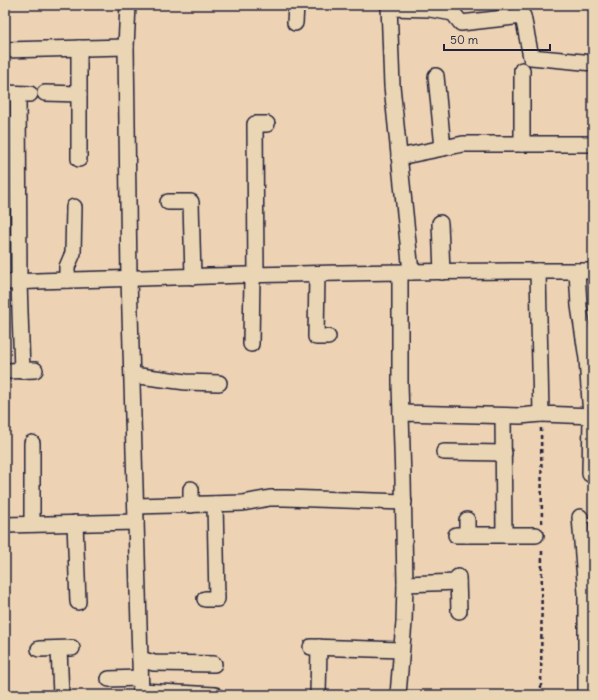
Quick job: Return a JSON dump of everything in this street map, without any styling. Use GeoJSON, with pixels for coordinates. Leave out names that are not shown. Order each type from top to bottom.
{"type":"FeatureCollection","features":[{"type":"Feature","properties":{"kind":"street"},"geometry":{"type":"LineString","coordinates":[[128,5],[126,47],[129,278],[140,688]]}},
{"type":"Feature","properties":{"kind":"street"},"geometry":{"type":"LineString","coordinates":[[295,23],[296,5]]}},
{"type":"Feature","properties":{"kind":"street"},"geometry":{"type":"LineString","coordinates":[[398,695],[404,622],[405,584],[400,384],[406,273],[399,157],[392,86],[389,7],[430,9],[453,13],[461,23],[523,16],[531,57],[593,62]]}},
{"type":"Feature","properties":{"kind":"street"},"geometry":{"type":"LineString","coordinates":[[5,50],[126,47]]}},
{"type":"Feature","properties":{"kind":"street"},"geometry":{"type":"LineString","coordinates":[[79,159],[80,48]]}},
{"type":"Feature","properties":{"kind":"street"},"geometry":{"type":"LineString","coordinates":[[522,70],[522,144]]}},
{"type":"Feature","properties":{"kind":"street"},"geometry":{"type":"LineString","coordinates":[[436,76],[443,148]]}},
{"type":"Feature","properties":{"kind":"street"},"geometry":{"type":"LineString","coordinates":[[22,371],[12,282],[25,94],[79,94]]}},
{"type":"Feature","properties":{"kind":"street"},"geometry":{"type":"LineString","coordinates":[[251,344],[254,276],[250,192],[255,124],[267,124]]}},
{"type":"Feature","properties":{"kind":"street"},"geometry":{"type":"LineString","coordinates":[[399,157],[463,144],[593,144]]}},
{"type":"Feature","properties":{"kind":"street"},"geometry":{"type":"LineString","coordinates":[[168,202],[191,202],[193,277]]}},
{"type":"Feature","properties":{"kind":"street"},"geometry":{"type":"LineString","coordinates":[[67,280],[67,267],[73,253],[74,208]]}},
{"type":"Feature","properties":{"kind":"street"},"geometry":{"type":"LineString","coordinates":[[440,223],[442,272]]}},
{"type":"Feature","properties":{"kind":"street"},"geometry":{"type":"LineString","coordinates":[[538,271],[540,414]]}},
{"type":"Feature","properties":{"kind":"street"},"geometry":{"type":"LineString","coordinates":[[577,271],[592,416],[590,474]]}},
{"type":"Feature","properties":{"kind":"street"},"geometry":{"type":"LineString","coordinates":[[12,282],[317,274],[593,271]]}},
{"type":"Feature","properties":{"kind":"street"},"geometry":{"type":"LineString","coordinates":[[317,274],[316,337],[328,337]]}},
{"type":"Feature","properties":{"kind":"street"},"geometry":{"type":"LineString","coordinates":[[132,375],[186,382],[219,383]]}},
{"type":"Feature","properties":{"kind":"street"},"geometry":{"type":"LineString","coordinates":[[401,413],[503,416],[540,414],[592,416]]}},
{"type":"Feature","properties":{"kind":"street"},"geometry":{"type":"LineString","coordinates":[[503,416],[504,535]]}},
{"type":"Feature","properties":{"kind":"street"},"geometry":{"type":"LineString","coordinates":[[32,443],[32,524]]}},
{"type":"Feature","properties":{"kind":"street"},"geometry":{"type":"LineString","coordinates":[[444,452],[504,453]]}},
{"type":"Feature","properties":{"kind":"street"},"geometry":{"type":"LineString","coordinates":[[191,490],[191,505]]}},
{"type":"Feature","properties":{"kind":"street"},"geometry":{"type":"LineString","coordinates":[[136,506],[243,503],[270,498],[404,502]]}},
{"type":"Feature","properties":{"kind":"street"},"geometry":{"type":"LineString","coordinates":[[205,599],[217,599],[215,504]]}},
{"type":"Feature","properties":{"kind":"street"},"geometry":{"type":"LineString","coordinates":[[580,517],[586,592],[586,695]]}},
{"type":"Feature","properties":{"kind":"street"},"geometry":{"type":"LineString","coordinates":[[467,520],[462,535],[540,535]]}},
{"type":"Feature","properties":{"kind":"street"},"geometry":{"type":"LineString","coordinates":[[5,525],[136,522]]}},
{"type":"Feature","properties":{"kind":"street"},"geometry":{"type":"LineString","coordinates":[[75,523],[78,602]]}},
{"type":"Feature","properties":{"kind":"street"},"geometry":{"type":"LineString","coordinates":[[405,584],[458,579],[460,611]]}},
{"type":"Feature","properties":{"kind":"street"},"geometry":{"type":"LineString","coordinates":[[318,695],[315,647],[401,650]]}},
{"type":"Feature","properties":{"kind":"street"},"geometry":{"type":"LineString","coordinates":[[39,649],[65,648],[61,695]]}},
{"type":"Feature","properties":{"kind":"street"},"geometry":{"type":"LineString","coordinates":[[140,659],[154,663],[214,664]]}},
{"type":"Feature","properties":{"kind":"street"},"geometry":{"type":"LineString","coordinates":[[109,679],[140,688],[215,695]]}},
{"type":"Feature","properties":{"kind":"path"},"geometry":{"type":"LineString","coordinates":[[540,414],[541,695]]}}]}
